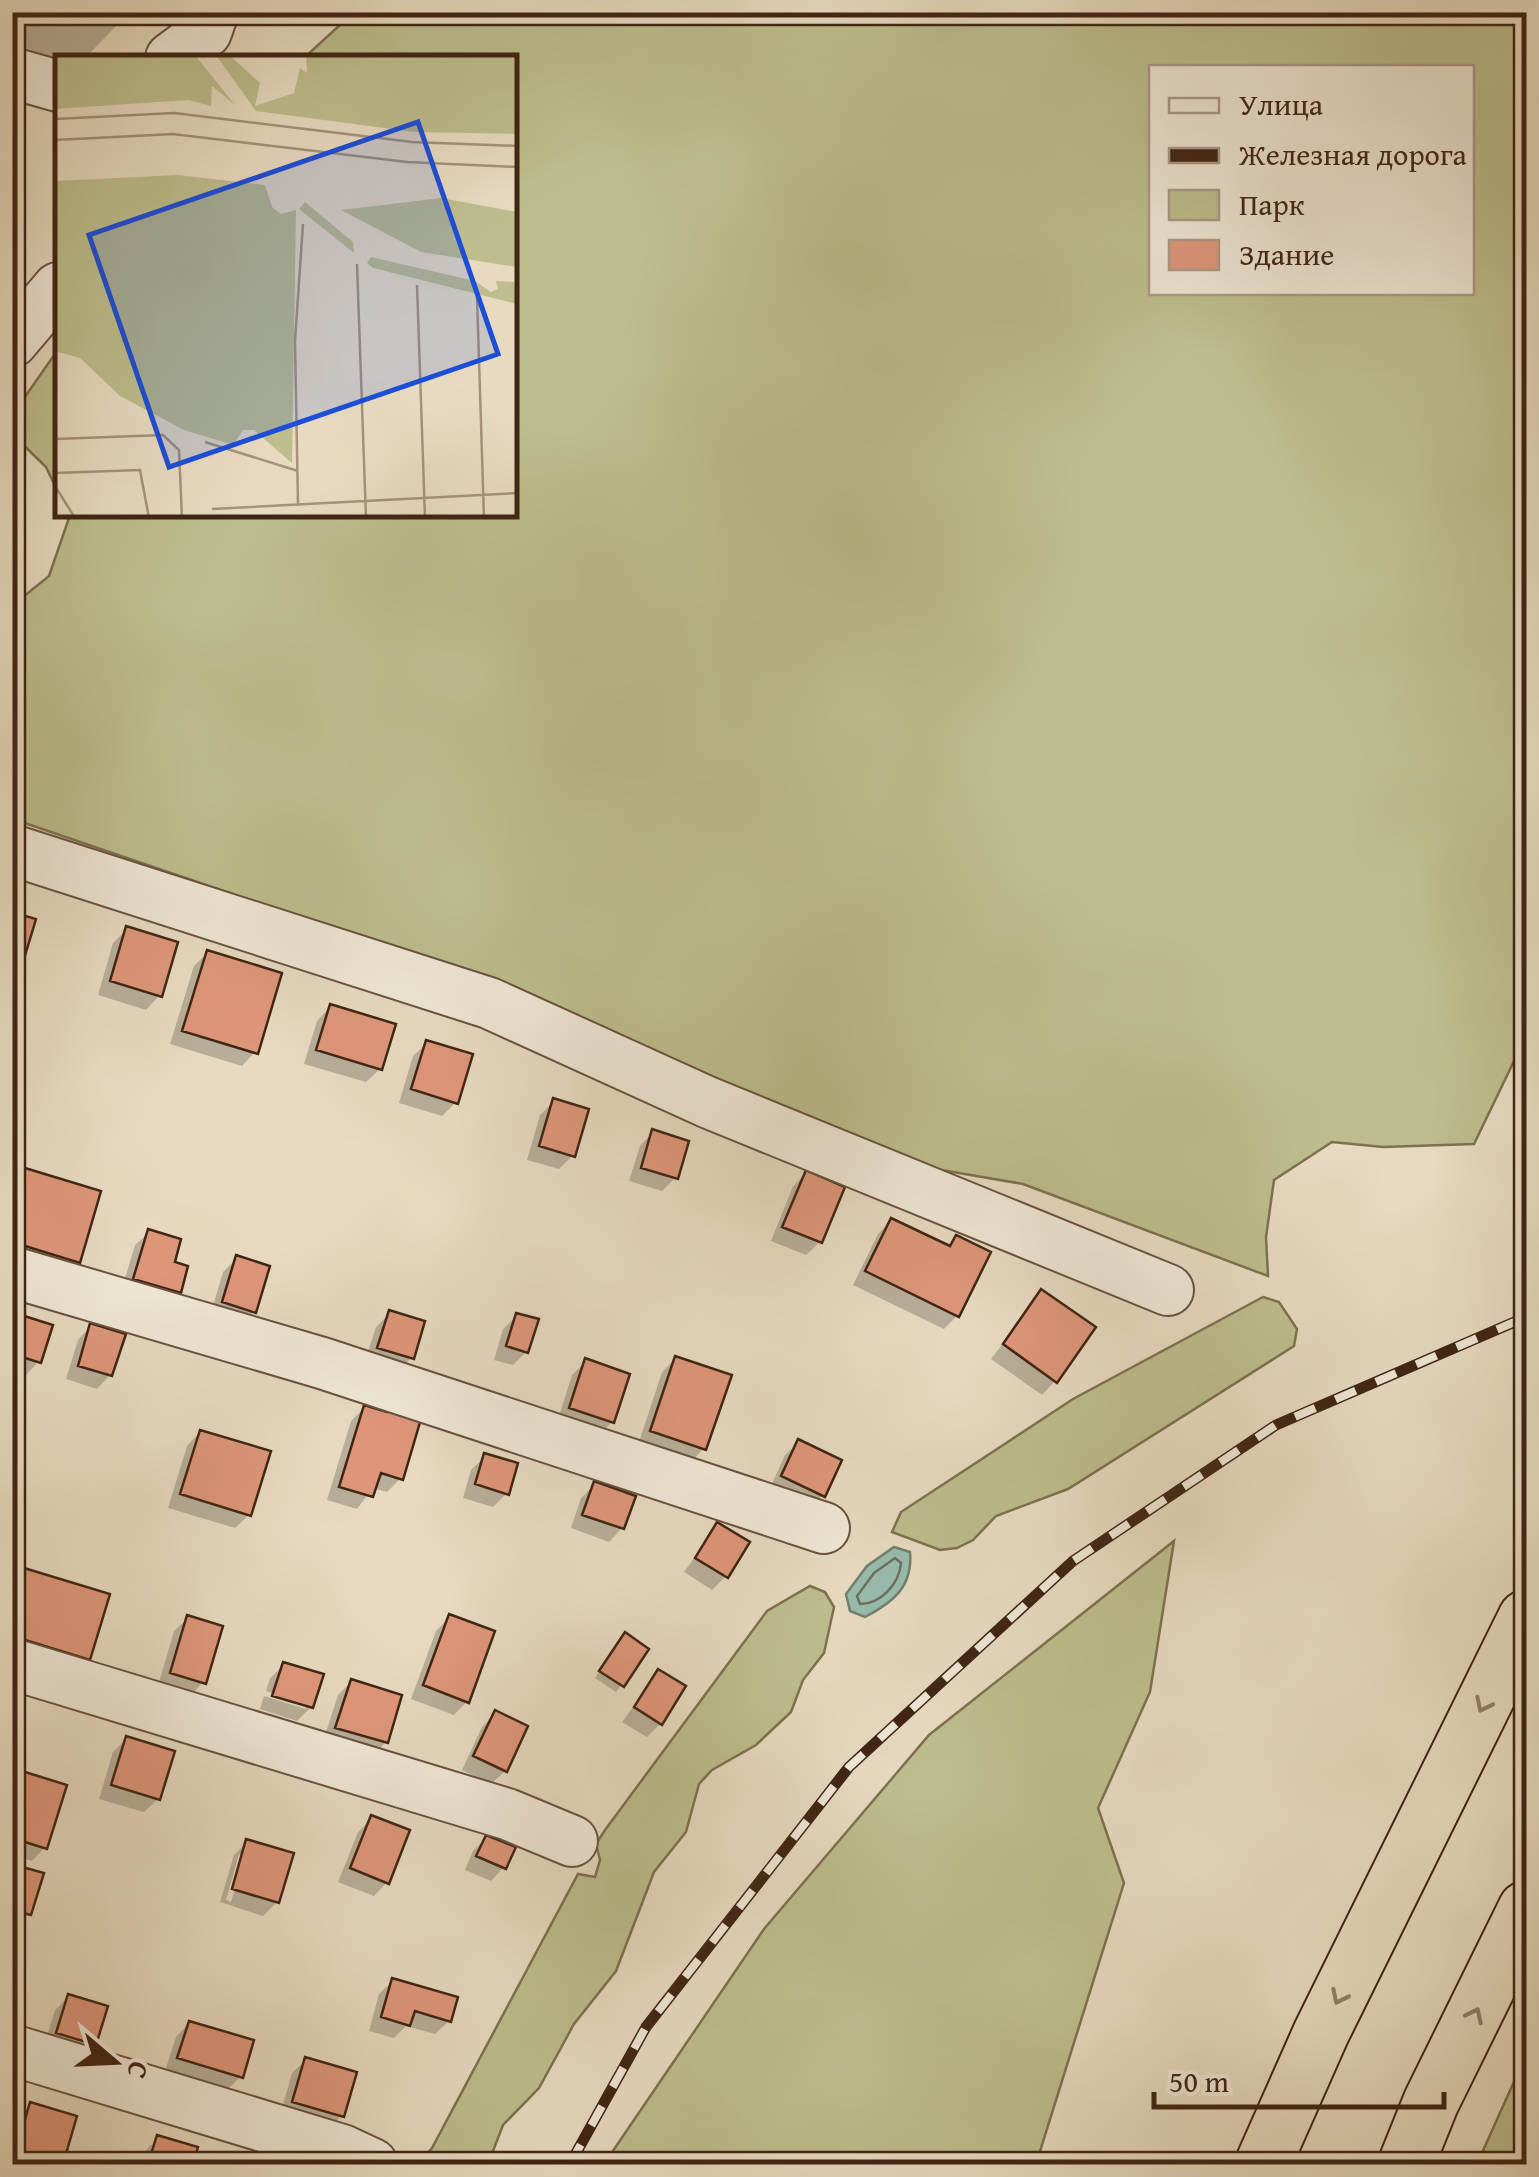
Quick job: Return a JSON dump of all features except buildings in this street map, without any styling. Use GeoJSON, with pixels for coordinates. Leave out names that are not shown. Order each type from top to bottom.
{"type":"FeatureCollection","features":[{"type":"Feature","properties":{"kind":"highway"},"geometry":{"type":"LineString","coordinates":[[1263,2164],[1321,2033],[1526,1618]]}},
{"type":"Feature","properties":{"kind":"highway"},"geometry":{"type":"LineString","coordinates":[[1406,2164],[1431,2102],[1526,1910]]}},
{"type":"Feature","properties":{"kind":"lane"},"geometry":{"type":"LineString","coordinates":[[175,55],[206,32],[213,12]]}},
{"type":"Feature","properties":{"kind":"lane"},"geometry":{"type":"LineString","coordinates":[[12,72],[55,85]]}},
{"type":"Feature","properties":{"kind":"lane"},"geometry":{"type":"LineString","coordinates":[[12,342],[55,292]]}},
{"type":"Feature","properties":{"kind":"lane"},"geometry":{"type":"LineString","coordinates":[[12,850],[489,1004],[707,1102],[1168,1290]]}},
{"type":"Feature","properties":{"kind":"lane"},"geometry":{"type":"LineString","coordinates":[[12,1272],[322,1363],[824,1528]]}},
{"type":"Feature","properties":{"kind":"lane"},"geometry":{"type":"LineString","coordinates":[[12,1664],[506,1814],[572,1841]]}},
{"type":"Feature","properties":{"kind":"lane"},"geometry":{"type":"LineString","coordinates":[[12,2050],[342,2150],[372,2164]]}},
{"type":"Feature","properties":{"kind":"green space"},"geometry":{"type":"Polygon","coordinates":[[[353,13],[1526,13],[1526,1036],[1474,1144],[1383,1147],[1332,1142],[1274,1180],[1266,1237],[1268,1276],[1023,1184],[924,1167],[499,985],[13,819],[13,605],[49,576],[69,518],[518,518],[518,55],[307,55],[353,13]]]}},
{"type":"Feature","properties":{"kind":"green space"},"geometry":{"type":"Polygon","coordinates":[[[55,354],[55,486],[46,467],[12,434],[13,414],[55,354]]]}},
{"type":"Feature","properties":{"kind":"green space"},"geometry":{"type":"Polygon","coordinates":[[[1263,1297],[1279,1302],[1297,1329],[1294,1346],[1068,1489],[996,1516],[973,1540],[957,1548],[940,1550],[892,1532],[901,1512],[1073,1399],[1263,1297]]]}},
{"type":"Feature","properties":{"kind":"green space"},"geometry":{"type":"Polygon","coordinates":[[[1174,1541],[1150,1692],[1098,1808],[1124,1883],[1036,2164],[604,2164],[764,1929],[929,1735],[1174,1541]]]}},
{"type":"Feature","properties":{"kind":"green space"},"geometry":{"type":"Polygon","coordinates":[[[810,1586],[825,1592],[834,1607],[824,1653],[803,1680],[791,1712],[756,1745],[712,1770],[699,1784],[686,1832],[654,1872],[616,1971],[574,2024],[539,2088],[503,2125],[488,2164],[418,2164],[432,2148],[578,1874],[595,1877],[600,1860],[596,1844],[605,1830],[767,1611],[810,1586]]]}},
{"type":"Feature","properties":{"kind":"green space"},"geometry":{"type":"Polygon","coordinates":[[[1526,2055],[1526,2164],[1477,2164],[1526,2055]]]}},
{"type":"Feature","properties":{"kind":"water"},"geometry":{"type":"Polygon","coordinates":[[[894,1547],[910,1552],[908,1574],[900,1592],[865,1617],[850,1611],[846,1594],[867,1566],[894,1547]]]}},
{"type":"Feature","properties":{"kind":"railway"},"geometry":{"type":"LineString","coordinates":[[570,2164],[646,2027],[849,1767],[1073,1561],[1276,1425],[1526,1317]]}}]}
